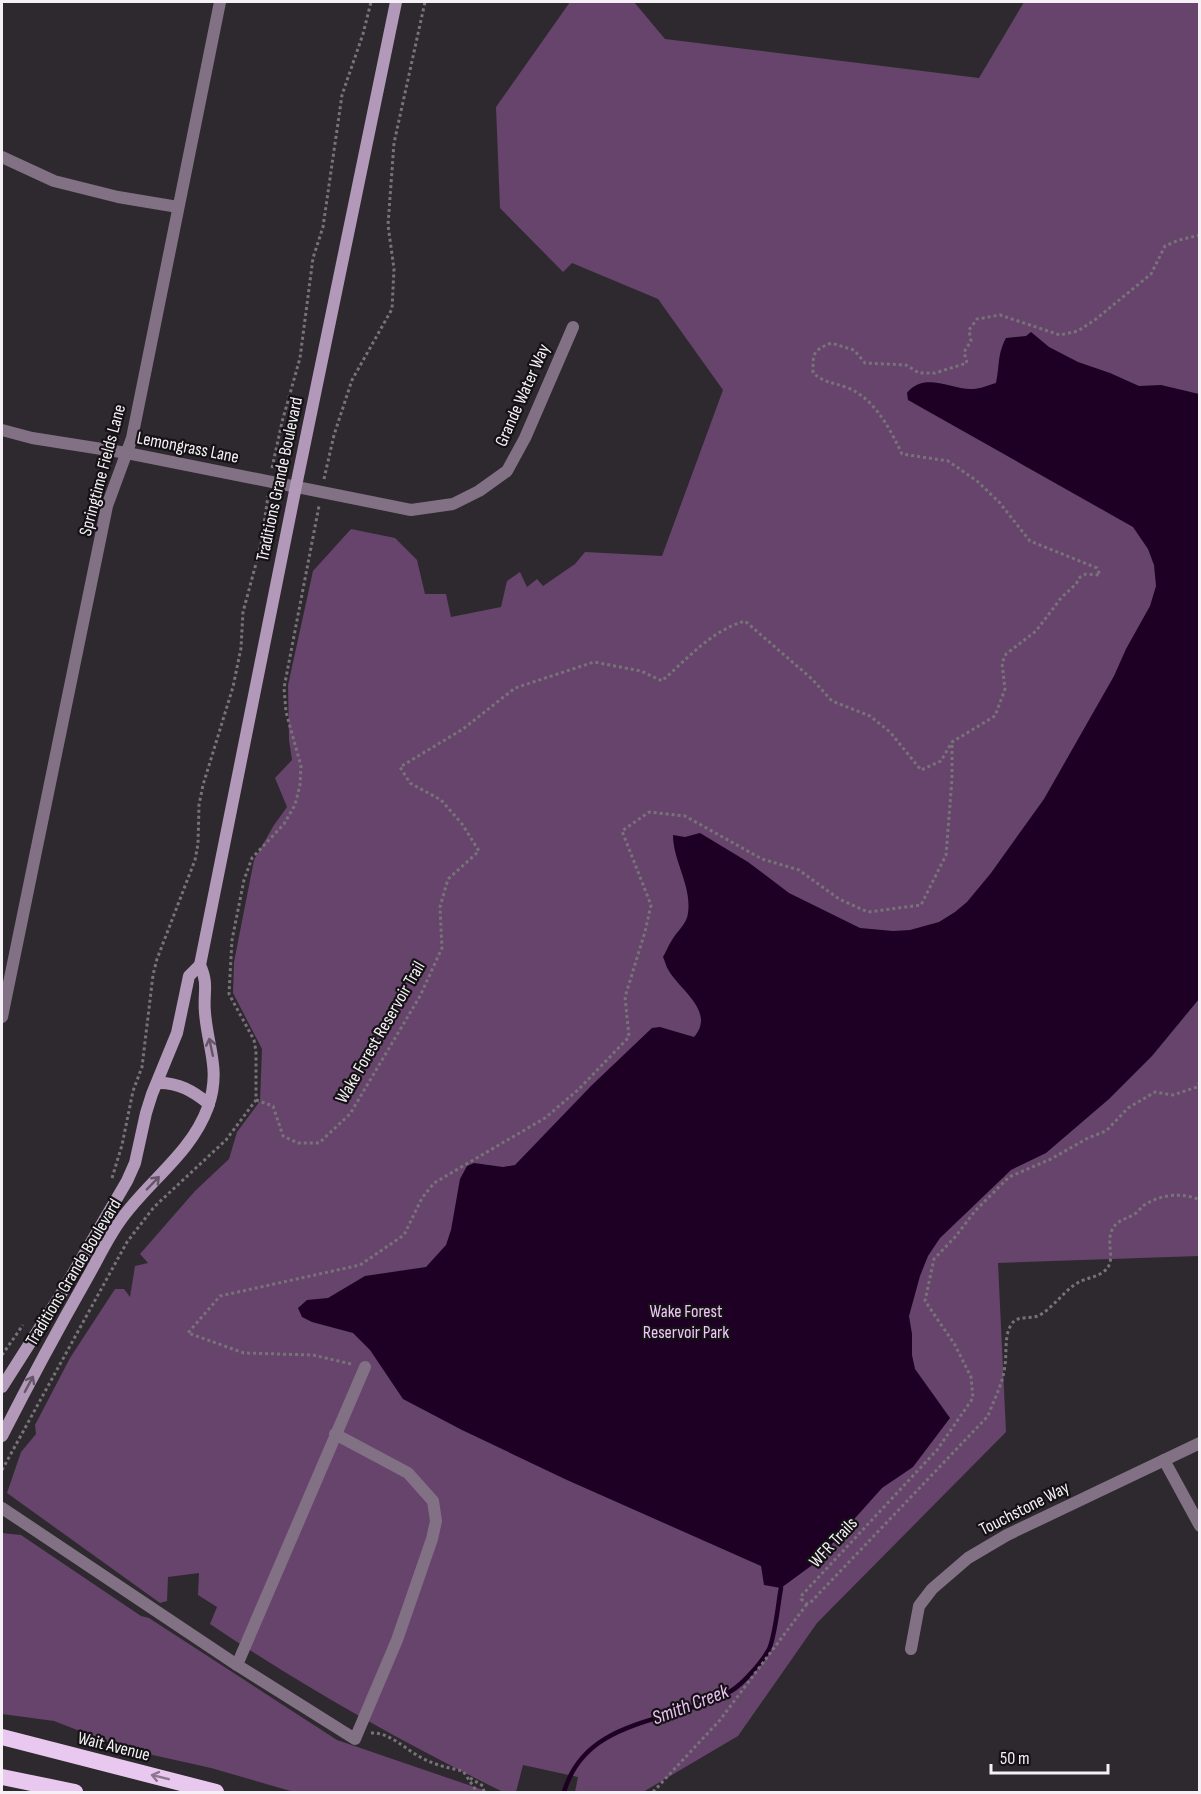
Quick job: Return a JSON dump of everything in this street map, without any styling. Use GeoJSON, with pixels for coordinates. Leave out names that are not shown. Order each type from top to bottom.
{"type":"FeatureCollection","features":[{"type":"Feature","properties":{"kind":"highway","name":"Wait Avenue"},"geometry":{"type":"LineString","coordinates":[[2,1737],[216,1792]]}},
{"type":"Feature","properties":{"kind":"highway"},"geometry":{"type":"LineString","coordinates":[[2,1777],[75,1792]]}},
{"type":"Feature","properties":{"kind":"main road","name":"Traditions Grande Boulevard"},"geometry":{"type":"LineString","coordinates":[[2,1387],[58,1299],[127,1181],[137,1153],[146,1113],[177,1033],[189,976],[200,964],[396,2]]}},
{"type":"Feature","properties":{"kind":"main road","name":"Traditions Grande Boulevard"},"geometry":{"type":"LineString","coordinates":[[2,1436],[57,1331],[119,1223],[187,1145],[200,1126],[209,1104],[215,1072],[205,1012],[206,980],[200,964]]}},
{"type":"Feature","properties":{"kind":"main road"},"geometry":{"type":"LineString","coordinates":[[157,1083],[178,1085],[209,1104]]}},
{"type":"Feature","properties":{"kind":"street","name":"Springtime Fields Lane"},"geometry":{"type":"LineString","coordinates":[[2,1017],[6,981],[108,506],[132,438],[220,2]]}},
{"type":"Feature","properties":{"kind":"street"},"geometry":{"type":"LineString","coordinates":[[2,157],[54,181],[118,197],[178,207]]}},
{"type":"Feature","properties":{"kind":"street","name":"Grande Water Way"},"geometry":{"type":"LineString","coordinates":[[296,486],[411,510],[453,504],[479,491],[507,471],[525,438],[573,327]]}},
{"type":"Feature","properties":{"kind":"street","name":"Lemongrass Lane"},"geometry":{"type":"LineString","coordinates":[[2,430],[32,438],[127,453],[296,486]]}},
{"type":"Feature","properties":{"kind":"street"},"geometry":{"type":"LineString","coordinates":[[237,1665],[365,1367]]}},
{"type":"Feature","properties":{"kind":"street"},"geometry":{"type":"LineString","coordinates":[[2,1508],[237,1665],[355,1739],[397,1640],[432,1539],[436,1521],[433,1501],[408,1473],[335,1434]]}},
{"type":"Feature","properties":{"kind":"street","name":"Touchstone Way"},"geometry":{"type":"LineString","coordinates":[[911,1649],[919,1606],[932,1589],[968,1558],[1007,1535],[1200,1443]]}},
{"type":"Feature","properties":{"kind":"street"},"geometry":{"type":"LineString","coordinates":[[1164,1460],[1200,1526]]}},
{"type":"Feature","properties":{"kind":"path"},"geometry":{"type":"LineString","coordinates":[[272,470],[301,349],[313,258],[323,228],[342,95],[363,34],[371,2]]}},
{"type":"Feature","properties":{"kind":"path"},"geometry":{"type":"LineString","coordinates":[[324,480],[334,435],[352,380],[392,309],[394,269],[388,225],[394,143],[425,2]]}},
{"type":"Feature","properties":{"kind":"path","name":"Wake Forest Reservoir Trail"},"geometry":{"type":"LineString","coordinates":[[256,1100],[273,1106],[283,1136],[298,1143],[319,1143],[350,1114],[420,996],[442,948],[440,907],[448,879],[479,851],[462,824],[441,800],[410,783],[400,767],[463,729],[515,688],[594,662],[641,671],[662,681],[705,642],[728,626],[745,621],[812,679],[832,701],[870,716],[890,732],[921,770],[941,761],[952,742],[995,716],[1005,689],[1002,663],[1006,654],[1036,631],[1080,577],[1086,574],[1100,575],[1097,568],[1030,541],[999,501],[977,481],[948,461],[902,454],[889,427],[871,404],[849,388],[823,382],[813,373],[813,356],[817,349],[831,343],[854,350],[865,363],[906,364],[919,372],[935,373],[967,363],[964,352],[970,341],[969,330],[977,319],[1000,315],[1060,334],[1078,331],[1151,274],[1165,246],[1179,240],[1200,236]]}},
{"type":"Feature","properties":{"kind":"path"},"geometry":{"type":"LineString","coordinates":[[111,1178],[122,1145],[131,1098],[142,1067],[157,959],[195,860],[198,844],[199,805],[203,785],[241,648],[243,612],[261,545],[268,497]]}},
{"type":"Feature","properties":{"kind":"path"},"geometry":{"type":"LineString","coordinates":[[2,1470],[127,1242],[154,1207],[226,1140],[256,1100],[254,1040],[229,994],[232,940],[244,880],[252,858],[284,824],[295,805],[300,785],[301,766],[286,712],[284,688],[319,505]]}},
{"type":"Feature","properties":{"kind":"path"},"geometry":{"type":"LineString","coordinates":[[365,1367],[313,1355],[244,1353],[188,1333],[220,1296],[360,1265],[404,1235],[422,1198],[434,1183],[545,1118],[579,1089],[629,1037],[625,997],[651,905],[622,831],[649,812],[685,816],[762,859],[799,870],[839,899],[868,912],[921,905],[945,855],[952,779],[952,742]]}},
{"type":"Feature","properties":{"kind":"path","name":"WFR Trails"},"geometry":{"type":"LineString","coordinates":[[1200,1082],[1197,1087],[1173,1095],[1155,1092],[1128,1108],[1106,1131],[1088,1138],[1051,1160],[1009,1177],[975,1211],[934,1259],[925,1301],[955,1345],[971,1377],[973,1398],[937,1450],[802,1595],[801,1599],[807,1604],[810,1603],[988,1416],[999,1391],[1005,1364],[1007,1336],[1011,1324],[1018,1318],[1038,1316],[1073,1286],[1087,1277],[1102,1274],[1109,1267],[1112,1255],[1109,1242],[1110,1232],[1117,1221],[1134,1215],[1144,1205],[1158,1199],[1182,1194],[1200,1200]]}},
{"type":"Feature","properties":{"kind":"path"},"geometry":{"type":"LineString","coordinates":[[2,1355],[28,1319]]}},
{"type":"Feature","properties":{"kind":"path"},"geometry":{"type":"LineString","coordinates":[[653,1792],[720,1720],[807,1604]]}},
{"type":"Feature","properties":{"kind":"path"},"geometry":{"type":"LineString","coordinates":[[357,1733],[377,1732],[401,1744],[420,1758],[463,1771],[477,1792]]}},
{"type":"Feature","properties":{"kind":"path"},"geometry":{"type":"LineString","coordinates":[[467,1777],[483,1786],[484,1792]]}},
{"type":"Feature","properties":{"kind":"green space","name":"Wake Forest Reservoir Park"},"geometry":{"type":"Polygon","coordinates":[[[570,2],[634,2],[665,39],[979,78],[1024,2],[1199,2],[1199,1256],[998,1263],[1006,1432],[817,1623],[738,1736],[643,1792],[575,1792],[578,1777],[523,1765],[516,1792],[503,1792],[354,1713],[281,1670],[210,1624],[217,1607],[198,1595],[199,1573],[168,1577],[167,1601],[160,1603],[7,1493],[21,1452],[36,1434],[35,1425],[70,1358],[115,1289],[124,1289],[130,1297],[135,1266],[148,1263],[140,1254],[195,1191],[229,1159],[237,1132],[260,1101],[262,1049],[233,993],[234,962],[254,860],[287,807],[275,778],[292,760],[289,740],[288,685],[313,571],[351,529],[395,538],[417,560],[425,594],[446,594],[451,617],[501,607],[507,581],[520,572],[527,587],[537,579],[543,586],[575,564],[585,552],[662,556],[723,390],[658,299],[572,263],[563,272],[500,208],[496,107],[570,2]]]}},
{"type":"Feature","properties":{"kind":"green space"},"geometry":{"type":"Polygon","coordinates":[[[2,1533],[21,1535],[141,1616],[149,1618],[337,1740],[489,1792],[294,1792],[211,1768],[126,1749],[54,1721],[2,1714],[2,1533]]]}},
{"type":"Feature","properties":{"kind":"shaded area"},"geometry":{"type":"Polygon","coordinates":[[[1031,332],[1049,347],[1078,362],[1139,386],[1161,385],[1199,394],[1199,999],[1152,1056],[1109,1099],[1046,1153],[1011,1170],[940,1238],[928,1256],[920,1276],[909,1316],[915,1369],[950,1418],[913,1467],[882,1488],[815,1563],[781,1588],[764,1585],[761,1566],[567,1480],[403,1399],[370,1350],[353,1333],[312,1322],[302,1317],[298,1308],[307,1300],[328,1298],[365,1276],[426,1267],[446,1245],[460,1179],[467,1166],[474,1163],[503,1167],[515,1165],[592,1085],[652,1028],[660,1027],[694,1037],[700,1028],[699,1010],[669,971],[663,957],[686,921],[689,903],[673,835],[685,837],[700,833],[748,862],[789,893],[860,928],[910,930],[939,922],[967,902],[991,873],[1044,799],[1114,676],[1150,606],[1156,586],[1154,565],[1148,549],[1133,527],[908,400],[907,393],[922,383],[930,382],[973,389],[996,383],[1000,355],[1006,338],[1026,336],[1031,332]]]}},
{"type":"Feature","properties":{"kind":"waterway","name":"Smith Creek"},"geometry":{"type":"LineString","coordinates":[[564,1792],[575,1767],[591,1749],[611,1735],[634,1725],[708,1702],[731,1691],[741,1683],[768,1651],[781,1588]]}}]}
